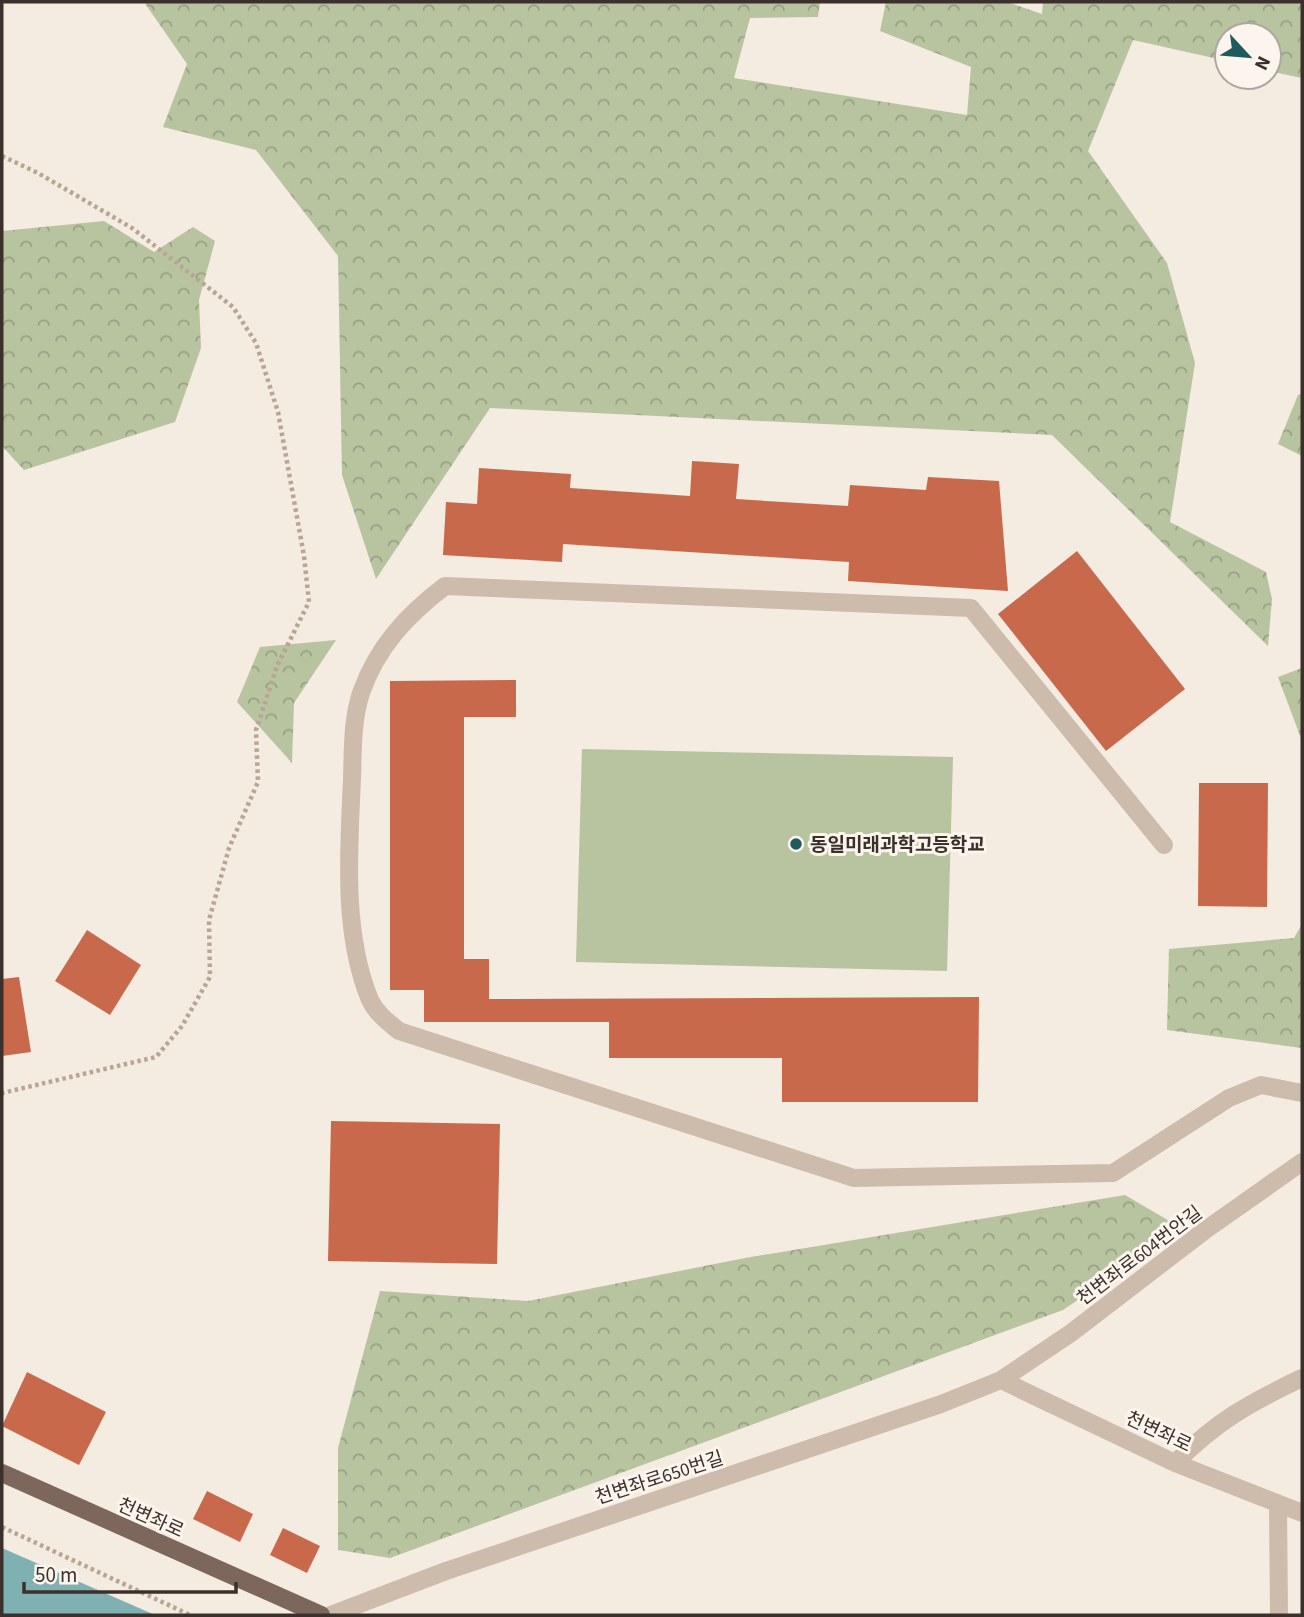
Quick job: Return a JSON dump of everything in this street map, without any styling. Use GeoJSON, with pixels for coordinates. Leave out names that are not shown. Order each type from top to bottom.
{"type":"FeatureCollection","features":[{"type":"Feature","properties":{"kind":"main road","name":"천변좌로"},"geometry":{"type":"LineString","coordinates":[[2,1473],[321,1615]]}},
{"type":"Feature","properties":{"kind":"street"},"geometry":{"type":"LineString","coordinates":[[1164,845],[971,608],[445,586],[411,612],[380,652],[361,693],[355,722],[349,855],[356,950],[371,1001],[383,1019],[399,1031],[855,1178],[1113,1173],[1229,1098],[1261,1085],[1302,1093]]}},
{"type":"Feature","properties":{"kind":"street","name":"천변좌로604번안길"},"geometry":{"type":"LineString","coordinates":[[1001,1380],[1119,1299],[1204,1231],[1302,1162]]}},
{"type":"Feature","properties":{"kind":"street"},"geometry":{"type":"LineString","coordinates":[[1175,1463],[1208,1431],[1227,1417],[1302,1378]]}},
{"type":"Feature","properties":{"kind":"street","name":"천변좌로"},"geometry":{"type":"LineString","coordinates":[[1001,1380],[1175,1463],[1302,1513]]}},
{"type":"Feature","properties":{"kind":"street","name":"천변좌로650번길"},"geometry":{"type":"LineString","coordinates":[[331,1615],[446,1570],[928,1409],[1001,1380]]}},
{"type":"Feature","properties":{"kind":"street"},"geometry":{"type":"LineString","coordinates":[[1278,1504],[1279,1615]]}},
{"type":"Feature","properties":{"kind":"path"},"geometry":{"type":"LineString","coordinates":[[2,156],[38,173],[132,228],[233,307],[256,342],[278,412],[304,556],[309,602],[277,666],[256,730],[258,782],[229,848],[209,920],[210,976],[182,1026],[156,1056],[2,1093]]}},
{"type":"Feature","properties":{"kind":"path"},"geometry":{"type":"LineString","coordinates":[[2,1527],[190,1615]]}},
{"type":"Feature","properties":{"kind":"green space"},"geometry":{"type":"Polygon","coordinates":[[[144,2],[820,2],[818,17],[750,18],[734,78],[967,115],[971,67],[880,31],[886,2],[1007,2],[1042,14],[1043,2],[1302,2],[1302,78],[1283,74],[1283,21],[1213,21],[1213,58],[1133,40],[1088,151],[1167,263],[1195,363],[1170,522],[1266,572],[1272,599],[1268,646],[1052,435],[490,408],[376,579],[342,475],[338,256],[256,150],[163,127],[187,64],[144,2]]]}},
{"type":"Feature","properties":{"kind":"green space"},"geometry":{"type":"Polygon","coordinates":[[[104,221],[154,252],[193,227],[215,241],[199,300],[201,348],[175,422],[24,470],[2,446],[2,231],[104,221]]]}},
{"type":"Feature","properties":{"kind":"green space"},"geometry":{"type":"Polygon","coordinates":[[[1302,394],[1302,456],[1278,444],[1298,395],[1302,394]]]}},
{"type":"Feature","properties":{"kind":"green space"},"geometry":{"type":"Polygon","coordinates":[[[336,640],[294,703],[292,763],[237,702],[260,647],[336,640]]]}},
{"type":"Feature","properties":{"kind":"green space"},"geometry":{"type":"Polygon","coordinates":[[[1302,668],[1302,741],[1278,677],[1302,668]]]}},
{"type":"Feature","properties":{"kind":"green space"},"geometry":{"type":"Polygon","coordinates":[[[582,749],[953,757],[947,971],[576,962],[582,749]]]}},
{"type":"Feature","properties":{"kind":"green space"},"geometry":{"type":"Polygon","coordinates":[[[1302,924],[1302,1048],[1167,1030],[1169,949],[1294,938],[1302,924]]]}},
{"type":"Feature","properties":{"kind":"green space"},"geometry":{"type":"Polygon","coordinates":[[[1125,1195],[1183,1229],[1063,1310],[390,1558],[338,1550],[338,1448],[380,1291],[528,1301],[745,1258],[1125,1195]]]}},
{"type":"Feature","properties":{"kind":"water"},"geometry":{"type":"Polygon","coordinates":[[[2,1548],[155,1615],[2,1615],[2,1548]]]}},
{"type":"Feature","properties":{"kind":"building"},"geometry":{"type":"Polygon","coordinates":[[[692,461],[739,464],[736,499],[848,506],[850,485],[926,490],[928,477],[999,481],[1008,591],[848,581],[849,562],[563,544],[562,562],[443,555],[446,502],[477,504],[479,468],[571,474],[570,488],[690,496],[692,461]]]}},
{"type":"Feature","properties":{"kind":"building"},"geometry":{"type":"Polygon","coordinates":[[[1077,551],[1185,689],[1106,751],[998,614],[1077,551]]]}},
{"type":"Feature","properties":{"kind":"building"},"geometry":{"type":"Polygon","coordinates":[[[516,680],[516,717],[464,717],[464,959],[489,959],[489,999],[979,997],[978,1102],[782,1102],[782,1058],[609,1058],[609,1022],[424,1022],[424,990],[390,990],[390,681],[516,680]]]}},
{"type":"Feature","properties":{"kind":"building"},"geometry":{"type":"Polygon","coordinates":[[[1199,783],[1268,783],[1267,907],[1198,906],[1199,783]]]}},
{"type":"Feature","properties":{"kind":"building"},"geometry":{"type":"Polygon","coordinates":[[[87,930],[141,965],[110,1015],[55,981],[87,930]]]}},
{"type":"Feature","properties":{"kind":"building"},"geometry":{"type":"Polygon","coordinates":[[[19,977],[31,1052],[2,1056],[2,979],[19,977]]]}},
{"type":"Feature","properties":{"kind":"building"},"geometry":{"type":"Polygon","coordinates":[[[331,1121],[500,1124],[497,1264],[328,1261],[331,1121]]]}},
{"type":"Feature","properties":{"kind":"building"},"geometry":{"type":"Polygon","coordinates":[[[27,1372],[106,1412],[79,1465],[2,1426],[27,1372]]]}},
{"type":"Feature","properties":{"kind":"building"},"geometry":{"type":"Polygon","coordinates":[[[207,1491],[253,1514],[240,1542],[193,1519],[207,1491]]]}},
{"type":"Feature","properties":{"kind":"building"},"geometry":{"type":"Polygon","coordinates":[[[283,1528],[320,1546],[307,1573],[270,1555],[283,1528]]]}},
{"type":"Feature","properties":{"kind":"place","name":"동일미래과학고등학교"},"geometry":{"type":"Point","coordinates":[796,844]}}]}
